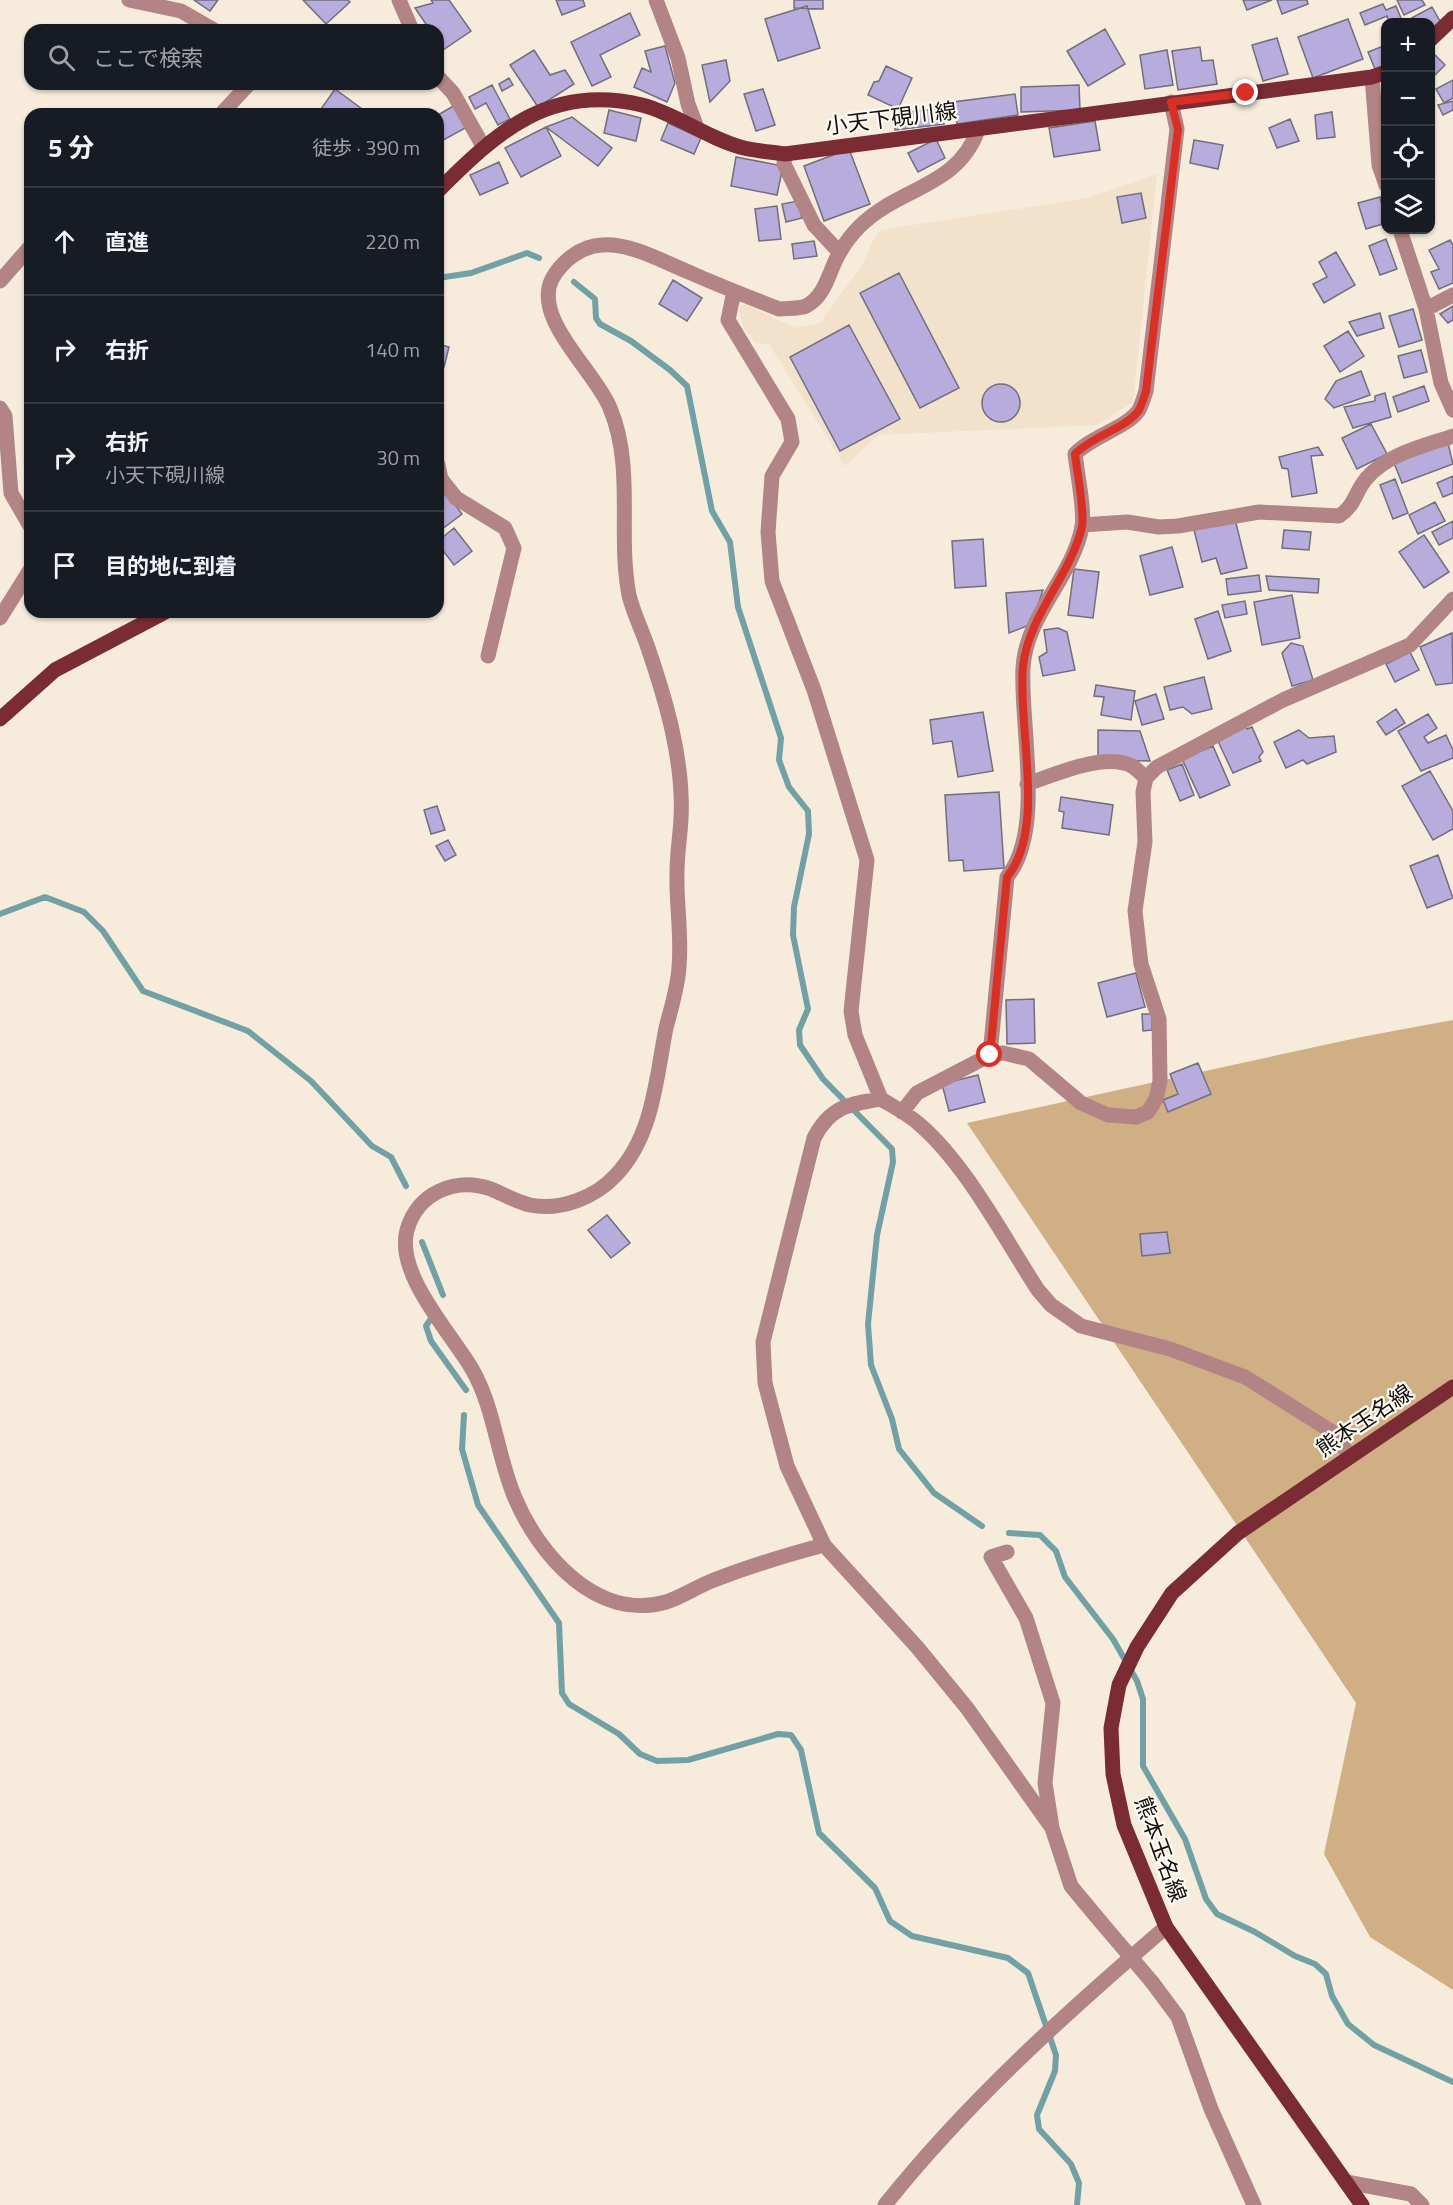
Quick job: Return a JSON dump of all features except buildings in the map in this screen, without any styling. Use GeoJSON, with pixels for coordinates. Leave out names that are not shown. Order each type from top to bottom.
{"type":"FeatureCollection","features":[{"type":"Feature","properties":{"kind":"main road"},"geometry":{"type":"LineString","coordinates":[[1435,36],[1453,18]]}},
{"type":"Feature","properties":{"kind":"main road","name":"小天下硯川線"},"geometry":{"type":"LineString","coordinates":[[444,186],[483,146],[534,113],[566,101],[601,100],[643,105],[743,148],[784,154],[978,130],[1379,74]]}},
{"type":"Feature","properties":{"kind":"main road"},"geometry":{"type":"LineString","coordinates":[[0,719],[55,670],[154,618]]}},
{"type":"Feature","properties":{"kind":"main road","name":"熊本玉名線"},"geometry":{"type":"LineString","coordinates":[[1362,2205],[1166,1927],[1124,1825],[1113,1774],[1111,1728],[1119,1685],[1172,1593],[1238,1533],[1453,1387]]}},
{"type":"Feature","properties":{"kind":"street"},"geometry":{"type":"LineString","coordinates":[[129,0],[181,11],[204,24]]}},
{"type":"Feature","properties":{"kind":"street"},"geometry":{"type":"LineString","coordinates":[[399,0],[409,24]]}},
{"type":"Feature","properties":{"kind":"street"},"geometry":{"type":"LineString","coordinates":[[656,0],[678,58],[688,104],[697,128]]}},
{"type":"Feature","properties":{"kind":"street"},"geometry":{"type":"LineString","coordinates":[[1379,74],[1379,165],[1384,180]]}},
{"type":"Feature","properties":{"kind":"street"},"geometry":{"type":"LineString","coordinates":[[444,83],[453,93],[483,146]]}},
{"type":"Feature","properties":{"kind":"street"},"geometry":{"type":"LineString","coordinates":[[227,108],[243,90]]}},
{"type":"Feature","properties":{"kind":"street"},"geometry":{"type":"LineString","coordinates":[[990,1055],[1007,877],[1017,864],[1026,836],[1027,784],[1023,667],[1028,636],[1071,556],[1082,525],[1075,454],[1084,444],[1132,417],[1139,409],[1146,391],[1178,129],[1171,102]]}},
{"type":"Feature","properties":{"kind":"street"},"geometry":{"type":"LineString","coordinates":[[824,1545],[770,1559],[709,1582],[664,1603],[633,1605],[601,1598],[572,1579],[549,1554],[516,1503],[498,1451],[491,1408],[474,1372],[414,1279],[405,1251],[407,1229],[418,1208],[435,1191],[465,1184],[485,1187],[529,1205],[561,1206],[592,1194],[616,1175],[640,1141],[652,1103],[679,972],[680,931],[676,874],[681,814],[680,778],[675,743],[658,681],[628,593],[625,472],[618,428],[605,394],[563,337],[549,308],[548,288],[555,273],[572,255],[598,245],[627,247],[779,309],[805,307],[821,291],[839,252],[858,227],[876,212],[947,174],[960,164],[972,147],[978,130]]}},
{"type":"Feature","properties":{"kind":"street"},"geometry":{"type":"LineString","coordinates":[[784,154],[784,164],[814,225],[839,252]]}},
{"type":"Feature","properties":{"kind":"street"},"geometry":{"type":"LineString","coordinates":[[1401,234],[1426,309],[1441,383],[1453,410]]}},
{"type":"Feature","properties":{"kind":"street"},"geometry":{"type":"LineString","coordinates":[[0,281],[24,254]]}},
{"type":"Feature","properties":{"kind":"street"},"geometry":{"type":"LineString","coordinates":[[734,291],[728,320],[788,419],[792,442],[772,476],[768,532],[772,581],[814,690],[867,860],[851,1011],[855,1035],[881,1099],[921,1125],[962,1173],[1038,1290],[1051,1305],[1082,1326],[1170,1349],[1245,1377],[1331,1431],[1350,1456]]}},
{"type":"Feature","properties":{"kind":"street"},"geometry":{"type":"LineString","coordinates":[[1426,309],[1453,295]]}},
{"type":"Feature","properties":{"kind":"street"},"geometry":{"type":"LineString","coordinates":[[0,408],[5,416],[11,493],[24,516]]}},
{"type":"Feature","properties":{"kind":"street"},"geometry":{"type":"LineString","coordinates":[[1082,525],[1127,522],[1159,527],[1178,526],[1260,512],[1339,516],[1353,504],[1366,479],[1375,471],[1408,451],[1453,436]]}},
{"type":"Feature","properties":{"kind":"street"},"geometry":{"type":"LineString","coordinates":[[444,483],[456,498],[506,528],[514,548],[488,656]]}},
{"type":"Feature","properties":{"kind":"street"},"geometry":{"type":"LineString","coordinates":[[0,618],[24,580]]}},
{"type":"Feature","properties":{"kind":"street"},"geometry":{"type":"LineString","coordinates":[[903,1112],[917,1093],[990,1055],[1003,1053],[1022,1055],[1081,1104],[1108,1114],[1136,1117],[1148,1112],[1156,1099],[1160,1081],[1159,1019],[1141,964],[1135,911],[1145,842],[1143,792],[1146,778],[1157,767],[1283,700],[1410,645],[1453,599]]}},
{"type":"Feature","properties":{"kind":"street"},"geometry":{"type":"LineString","coordinates":[[1027,784],[1081,765],[1108,762],[1131,766],[1146,778]]}},
{"type":"Feature","properties":{"kind":"street"},"geometry":{"type":"LineString","coordinates":[[881,1099],[849,1105],[823,1121],[814,1138],[763,1342],[765,1383],[787,1466],[824,1545],[917,1647],[967,1708],[1052,1828]]}},
{"type":"Feature","properties":{"kind":"street"},"geometry":{"type":"LineString","coordinates":[[1007,1552],[991,1557],[1026,1618],[1053,1703],[1045,1783],[1052,1828],[1071,1886],[1152,1982],[1178,2017],[1211,2109],[1254,2205]]}},
{"type":"Feature","properties":{"kind":"street"},"geometry":{"type":"LineString","coordinates":[[885,2205],[919,2162],[1029,2049],[1089,1993],[1166,1927]]}},
{"type":"Feature","properties":{"kind":"street"},"geometry":{"type":"LineString","coordinates":[[1346,2182],[1411,2194],[1422,2205]]}},
{"type":"Feature","properties":{"kind":"shaded area"},"geometry":{"type":"Polygon","coordinates":[[[1157,174],[1133,402],[1096,425],[878,435],[845,466],[769,344],[756,343],[743,327],[739,309],[745,304],[795,328],[820,323],[865,261],[871,244],[881,230],[1088,198],[1157,174]]]}},
{"type":"Feature","properties":{"kind":"shaded area"},"geometry":{"type":"Polygon","coordinates":[[[1453,1020],[1453,1990],[1370,1937],[1324,1854],[1356,1703],[967,1123],[1361,1037],[1453,1020]]]}},
{"type":"Feature","properties":{"kind":"waterway"},"geometry":{"type":"LineString","coordinates":[[444,277],[471,273],[527,253],[539,258]]}},
{"type":"Feature","properties":{"kind":"waterway"},"geometry":{"type":"LineString","coordinates":[[574,282],[595,299],[596,318],[600,324],[631,341],[670,370],[687,386],[712,511],[730,542],[738,607],[781,738],[779,760],[789,787],[808,811],[809,834],[794,907],[793,935],[808,1009],[799,1030],[800,1045],[823,1079],[892,1149],[893,1162],[877,1235],[868,1324],[871,1365],[892,1419],[899,1449],[934,1493],[982,1526]]}},
{"type":"Feature","properties":{"kind":"waterway"},"geometry":{"type":"LineString","coordinates":[[0,914],[45,897],[84,912],[103,931],[143,991],[248,1031],[311,1081],[372,1146],[391,1157],[406,1186]]}},
{"type":"Feature","properties":{"kind":"waterway"},"geometry":{"type":"LineString","coordinates":[[422,1242],[443,1295]]}},
{"type":"Feature","properties":{"kind":"waterway"},"geometry":{"type":"LineString","coordinates":[[430,1320],[426,1326],[431,1341],[466,1390]]}},
{"type":"Feature","properties":{"kind":"waterway"},"geometry":{"type":"LineString","coordinates":[[464,1415],[462,1449],[478,1505],[559,1623],[562,1693],[569,1704],[619,1734],[640,1754],[657,1761],[688,1760],[778,1734],[791,1735],[801,1750],[819,1833],[875,1888],[890,1921],[912,1936],[1008,1958],[1028,1973],[1056,2055],[1055,2071],[1037,2115],[1039,2129],[1071,2164],[1079,2183],[1077,2205]]}},
{"type":"Feature","properties":{"kind":"waterway"},"geometry":{"type":"LineString","coordinates":[[1009,1533],[1040,1535],[1056,1551],[1065,1577],[1113,1639],[1137,1681],[1143,1699],[1143,1766],[1185,1839],[1206,1899],[1217,1914],[1255,1932],[1295,1956],[1315,1964],[1326,1974],[1332,1996],[1348,2024],[1374,2045],[1453,2082]]}},
{"type":"Feature","properties":{"kind":"route"},"geometry":{"type":"LineString","coordinates":[[990,1055],[1007,877],[1017,864],[1026,836],[1027,784],[1023,667],[1028,636],[1071,556],[1082,525],[1075,454],[1084,444],[1132,417],[1139,409],[1146,391],[1178,129],[1171,102],[1246,93]]}}]}
